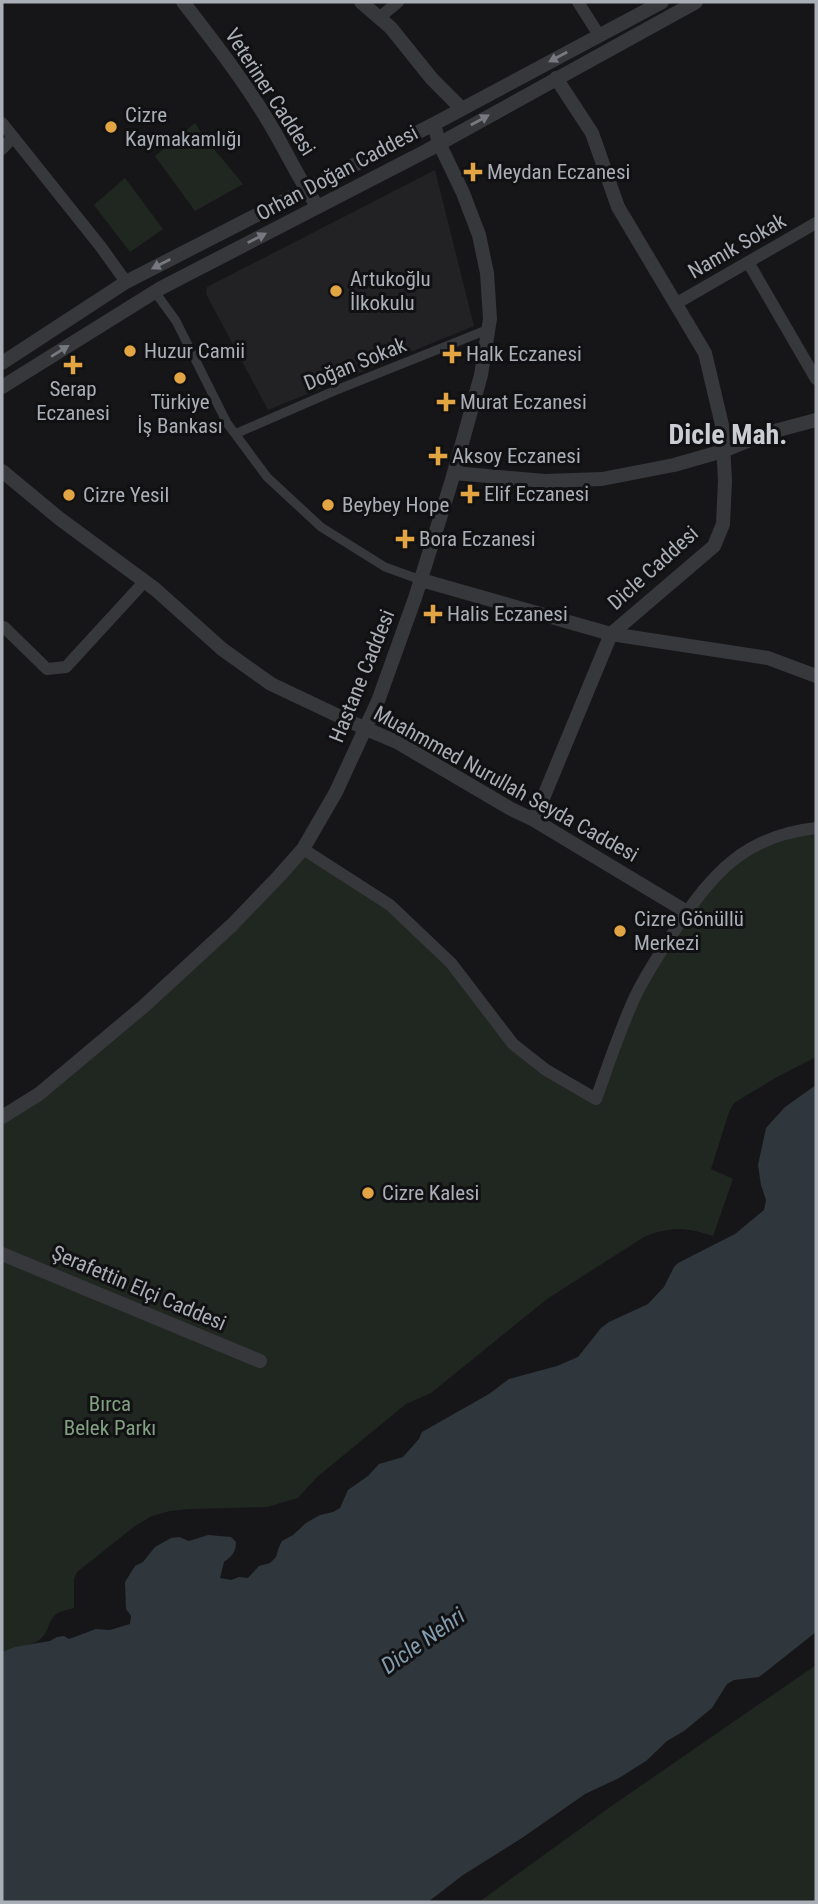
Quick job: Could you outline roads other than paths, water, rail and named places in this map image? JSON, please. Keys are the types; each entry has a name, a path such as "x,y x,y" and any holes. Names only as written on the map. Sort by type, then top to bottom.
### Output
{"street":[{"name":"Veteriner Caddesi","path":"183,2 217,46 273,130 318,207"},
{"path":"361,2 391,28 432,79 462,109"},
{"path":"379,18 398,2"},
{"path":"578,2 600,35"},
{"name":"Orhan Doğan Caddesi","path":"2,363 126,282 434,124 662,2"},
{"name":"Orhan Doğan Caddesi","path":"2,387 155,292 439,143 696,2"},
{"name":"Dicle Caddesi","path":"534,820 611,634 713,546 723,524 725,481 722,425 705,353 618,207 592,133 556,78"},
{"path":"2,123 126,282 155,292 176,321 227,424 267,477 321,527 385,567 421,580 611,634 768,658 816,676"},
{"name":"Hastane Caddesi","path":"2,1116 39,1094 144,1006 232,925 303,849 335,792 378,701 421,580 454,473 481,375 490,319 487,273 479,235 439,143 434,124"},
{"path":"2,149 13,138"},
{"name":"Namık Sokak","path":"677,303 816,223"},
{"path":"748,261 816,379"},
{"name":"Doğan Sokak","path":"236,434 334,391 489,329"},
{"path":"454,473 545,481 601,479 674,466 723,451 767,433 816,420"},
{"name":"Muahmmed Nurullah Seyda Caddesi","path":"2,471 60,519 145,581 222,649 271,684 397,742 687,912"},
{"path":"2,627 47,669 66,667 145,581"},
{"path":"303,849 390,905 451,963 513,1044 546,1070 596,1100 617,1041 651,967 713,878 752,847 784,833 816,828"},
{"name":"Şerafettin Elçi Caddesi","path":"2,1254 260,1361"}],"water":[{"name":"Dicle Nehri","path":"816,1085 816,1632 759,1677 734,1680 727,1684 712,1708 667,1741 646,1761 619,1778 585,1794 463,1875 428,1902 2,1902 2,1652 57,1637 64,1636 69,1639 96,1629 110,1630 130,1624 131,1616 126,1609 125,1582 135,1566 143,1562 155,1547 171,1538 179,1537 189,1541 208,1535 231,1537 236,1542 235,1548 224,1562 220,1578 248,1578 259,1566 270,1563 276,1557 282,1541 320,1515 340,1508 348,1490 368,1476 379,1464 403,1457 422,1432 489,1394 509,1379 557,1366 578,1357 601,1328 648,1304 664,1287 678,1263 735,1234 764,1210 766,1200 758,1165 766,1128 785,1107"}],"place":[{"name":"Cizre Kaymakamlığı","path":"111,127"},
{"name":"Meydan Eczanesi","path":"473,172"},
{"name":"Artukoğlu İlkokulu","path":"336,291"},
{"name":"Huzur Camii","path":"130,351"},
{"name":"Halk Eczanesi","path":"452,354"},
{"name":"Serap Eczanesi","path":"73,365"},
{"name":"Türkiye İş Bankası","path":"180,378"},
{"name":"Murat Eczanesi","path":"446,402"},
{"name":"Aksoy Eczanesi","path":"438,456"},
{"name":"Elif Eczanesi","path":"470,494"},
{"name":"Cizre Yesil","path":"69,495"},
{"name":"Beybey Hope","path":"328,505"},
{"name":"Bora Eczanesi","path":"405,539"},
{"name":"Halis Eczanesi","path":"433,614"},
{"name":"Cizre Gönüllü Merkezi","path":"620,931"},
{"name":"Cizre Kalesi","path":"368,1193"}],"district":[{"name":"Dicle Mah.","path":"728,434"}],"park label":[{"name":"Bırca Belek Parkı","path":"110,1416"}]}
